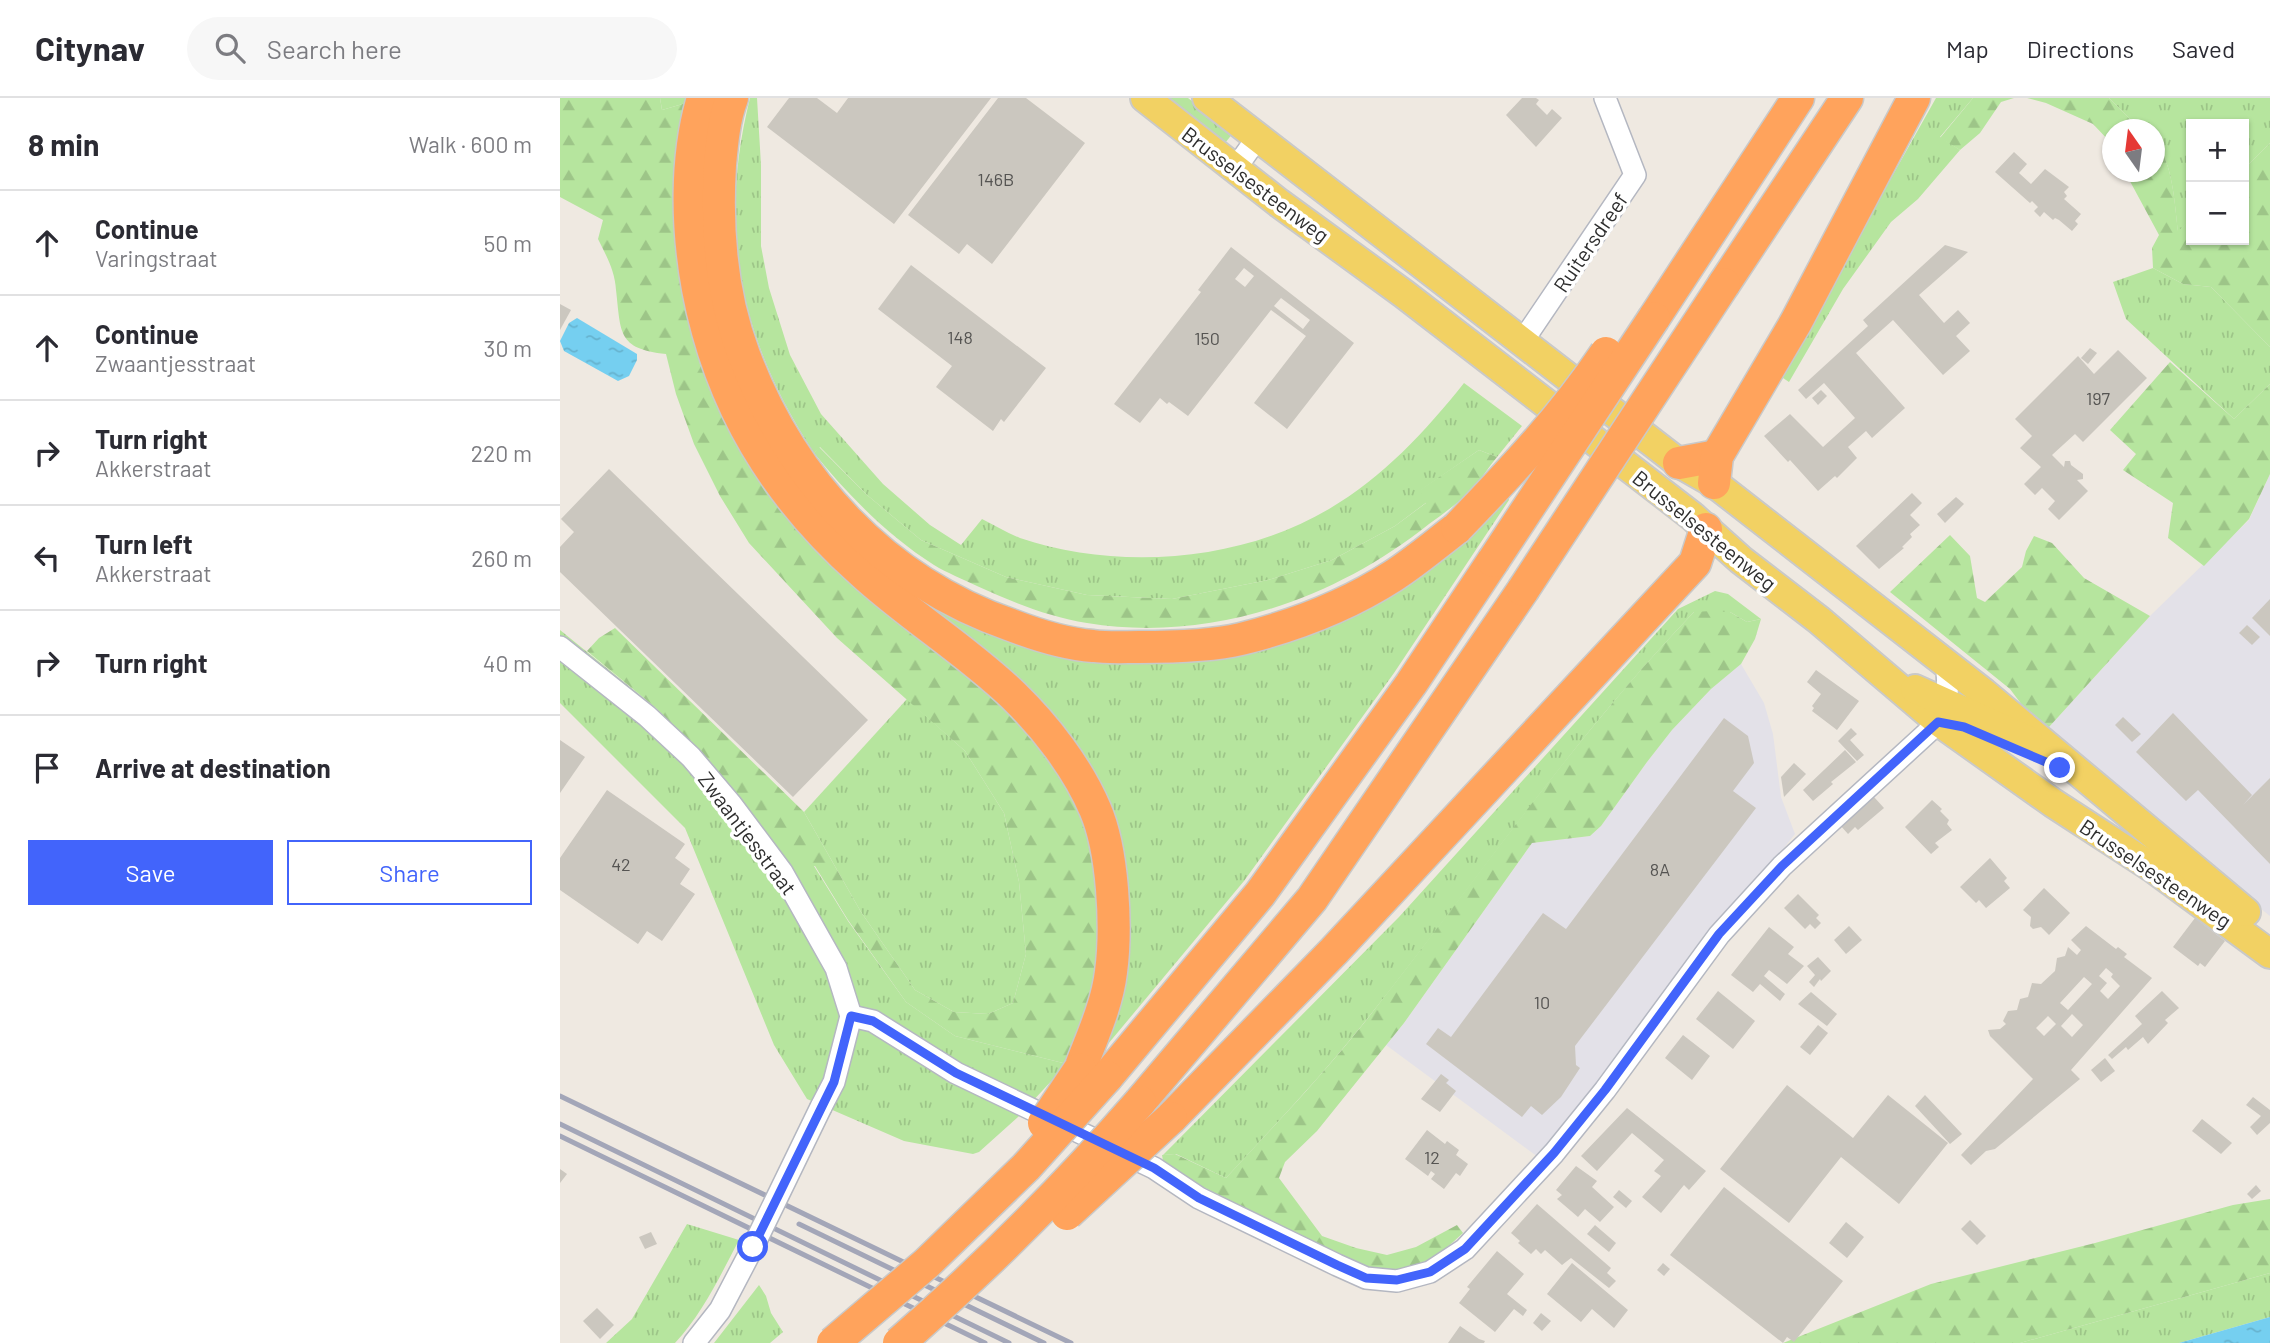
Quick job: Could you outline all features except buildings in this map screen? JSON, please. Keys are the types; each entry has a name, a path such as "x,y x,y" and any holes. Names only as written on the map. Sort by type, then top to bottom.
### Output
{"highway":[{"path":"703,98 690,176 691,249 703,312 716,359 738,414 764,462 801,510 863,573 1012,694 1066,758 1096,809 1104,835 1112,891 1111,972 1102,1011 1094,1073"},
{"path":"732,98 722,145 718,203 720,256 734,330 758,393 791,453 832,506 871,544 923,584 981,615 1035,634 1092,646 1162,647 1239,639 1324,612 1392,576 1457,528 1527,455 1645,313 1670,291 1798,98"},
{"path":"899,1343 1006,1246 1094,1155 1312,899 1523,590 1847,98"},
{"path":"1679,463 1716,469 1914,98"},
{"path":"833,1343 927,1263 1026,1167 1094,1073 1260,894 1411,684 1493,561 1645,313"},
{"path":"1006,1246 1067,1214 1171,1118 1334,951 1695,563 1706,529"}],"main road":[{"name":"Brusselsesteenweg","path":"1145,98 1235,169 1418,305 1819,620 1922,693 1942,713 2053,803 2153,868 2270,954"},
{"name":"Brusselsesteenweg","path":"1207,98 1679,463"},
{"path":"1418,305 1446,314 1651,469 1679,463"},
{"name":"Brusselsesteenweg","path":"1716,469 2270,931"},
{"path":"1706,529 1716,469"},
{"path":"1942,713 2047,744"},
{"path":"1942,713 1964,727 2060,768 2091,792 2110,799"}],"street":[{"name":"Ruitersdreef","path":"1521,342 1635,175 1605,98"},
{"path":"1235,169 1258,137"},
{"name":"Zwaantjesstraat","path":"560,647 647,716 691,757 731,804 782,872 836,968 851,1016"},
{"path":"694,1343 720,1310 834,1082 851,1016 873,1021 956,1073 1154,1168 1199,1198 1366,1278 1397,1280 1430,1272 1465,1249 1571,1132 1719,934 1782,866 1942,713 1948,687 1946,663"}],"shaded area":[{"path":"2270,474 2270,916 2205,864 2049,727 2150,616 2249,520"},
{"path":"1741,664 1764,703 1773,734 1781,797 1795,834 1538,1157 1386,1045 1532,843 1590,836 1601,826 1672,730 1711,689"}],"green space":[{"path":"560,98 660,98 662,110 686,103 675,174 677,251 700,364 725,422 752,470 790,520 1002,705 1054,766 1082,815 1089,839 1097,892 1097,970 1088,1007 1067,1064 955,1036 906,1002 848,920 815,866 788,868 699,751 656,708 587,651 599,638 615,628 804,812 861,912 915,990 954,1012 988,1014 1013,1003 1026,954 1019,882 1004,813 965,751 837,638 749,543 720,496 694,444 676,394 666,354 638,348 624,336 614,276 598,239 603,220 560,197"},
{"path":"660,98 688,98 686,103 662,110"},
{"path":"750,98 757,98 761,165 761,246 769,288 790,355 821,414 883,484 930,525 961,545 982,519 1020,538 1097,555 1178,556 1218,550 1257,541 1294,527 1349,496 1402,452 1464,383 1522,426 1497,457 1479,450 1421,490 1427,502 1395,526 1332,560 1268,580 1172,599 1087,595 1006,577 921,540 867,495 820,447 814,453 789,411 768,368 753,326 742,283 736,239 740,147"},
{"path":"1159,98 1188,98 1233,133 1222,147"},
{"path":"1936,98 1973,98 1940,137 1960,150 1918,199 1891,222 1843,289 1789,382 1780,376"},
{"path":"1973,98 2014,98 2001,102 1980,133 1960,150 1940,138"},
{"path":"2027,98 2109,98 2130,119 2102,119 2102,133 2093,124 2046,103"},
{"path":"2109,98 2270,98 2270,143 2249,164 2249,119 2186,119 2186,225 2178,232 2165,159 2165,119 2130,119"},
{"path":"2270,143 2270,347 2211,287 2183,284 2153,268 2152,248 2159,235 2130,182 2165,182 2165,159 2174,197 2178,231 2186,224 2186,245 2249,245 2249,164"},
{"path":"2153,268 2183,284 2211,287 2270,347 2270,384 2234,419 2126,319 2113,282"},
{"path":"2170,362 2234,419 2270,384 2270,474 2249,519 2204,566 2168,538 2173,503 2123,470 2136,454 2110,430"},
{"path":"819,447 867,495 921,540 1006,577 1087,595 1172,599 1268,580 1332,560 1395,526 1426,503 1420,490 1479,450 1497,457 1470,491 1440,516 1392,551 1311,594 1268,610 1224,621 1179,627 1133,628 1087,623 1045,613 1004,598 939,568 900,541 854,499 814,453"},
{"path":"1506,491 1509,500 1394,673 1244,881 1103,1050 1127,890 872,562 977,624 1241,650"},
{"path":"1950,535 1970,556 1977,598 1985,602 2022,567 2034,536 2052,543 2084,578 2150,616 2049,727 2022,705 2010,689 1890,592"},
{"path":"1715,591 1728,594 1761,619 1747,622 1730,612 1694,612 1606,711 1565,762 1347,1044 1226,1178 1176,1154 1163,1155 1399,917 1678,609"},
{"path":"1694,612 1730,612 1747,622 1761,619 1755,639 1741,664 1711,689 1672,730 1601,826 1590,836 1532,843 1404,1023 1317,1131 1285,1162 1279,1178 1322,1236 1356,1248 1387,1255 1416,1247 1457,1225 1463,1233 1440,1253 1420,1265 1397,1271 1366,1270 1164,1167 1162,1155 1175,1154 1226,1178 1364,1023 1606,710"},
{"path":"560,630 656,708 814,866 848,921 906,1002 955,1036 1067,1064 1018,1117 979,1152 973,1154 904,1141 807,1099 774,1045 685,828 560,703"},
{"path":"907,699 965,751 1004,813 1019,882 1026,954 1013,1003 988,1014 954,1012 915,990 861,912 804,812"},
{"path":"2270,1199 2270,1273 2020,1343 1783,1343 1931,1284 2233,1205"},
{"path":"687,1224 739,1240 694,1319 675,1343 606,1343 632,1319"},
{"path":"2270,1273 2270,1317 2179,1343 2020,1343"},
{"path":"759,1285 783,1332 770,1343 714,1343"}],"water":[{"path":"577,318 637,354 629,376 618,381 564,351 560,341 569,323"},
{"path":"2270,1317 2270,1343 2179,1343"}],"railway":[{"path":"560,1096 1071,1343"},
{"path":"560,1124 1009,1343"},
{"path":"560,1136 985,1343"},
{"path":"799,1224 1044,1343"}],"route":[{"path":"753,1247 834,1082 851,1016 873,1021 956,1073 1154,1168 1199,1198 1366,1278 1397,1280 1430,1272 1465,1249 1554,1153 1605,1090 1719,934 1782,866 1938,722 1964,727 2060,768"}]}
